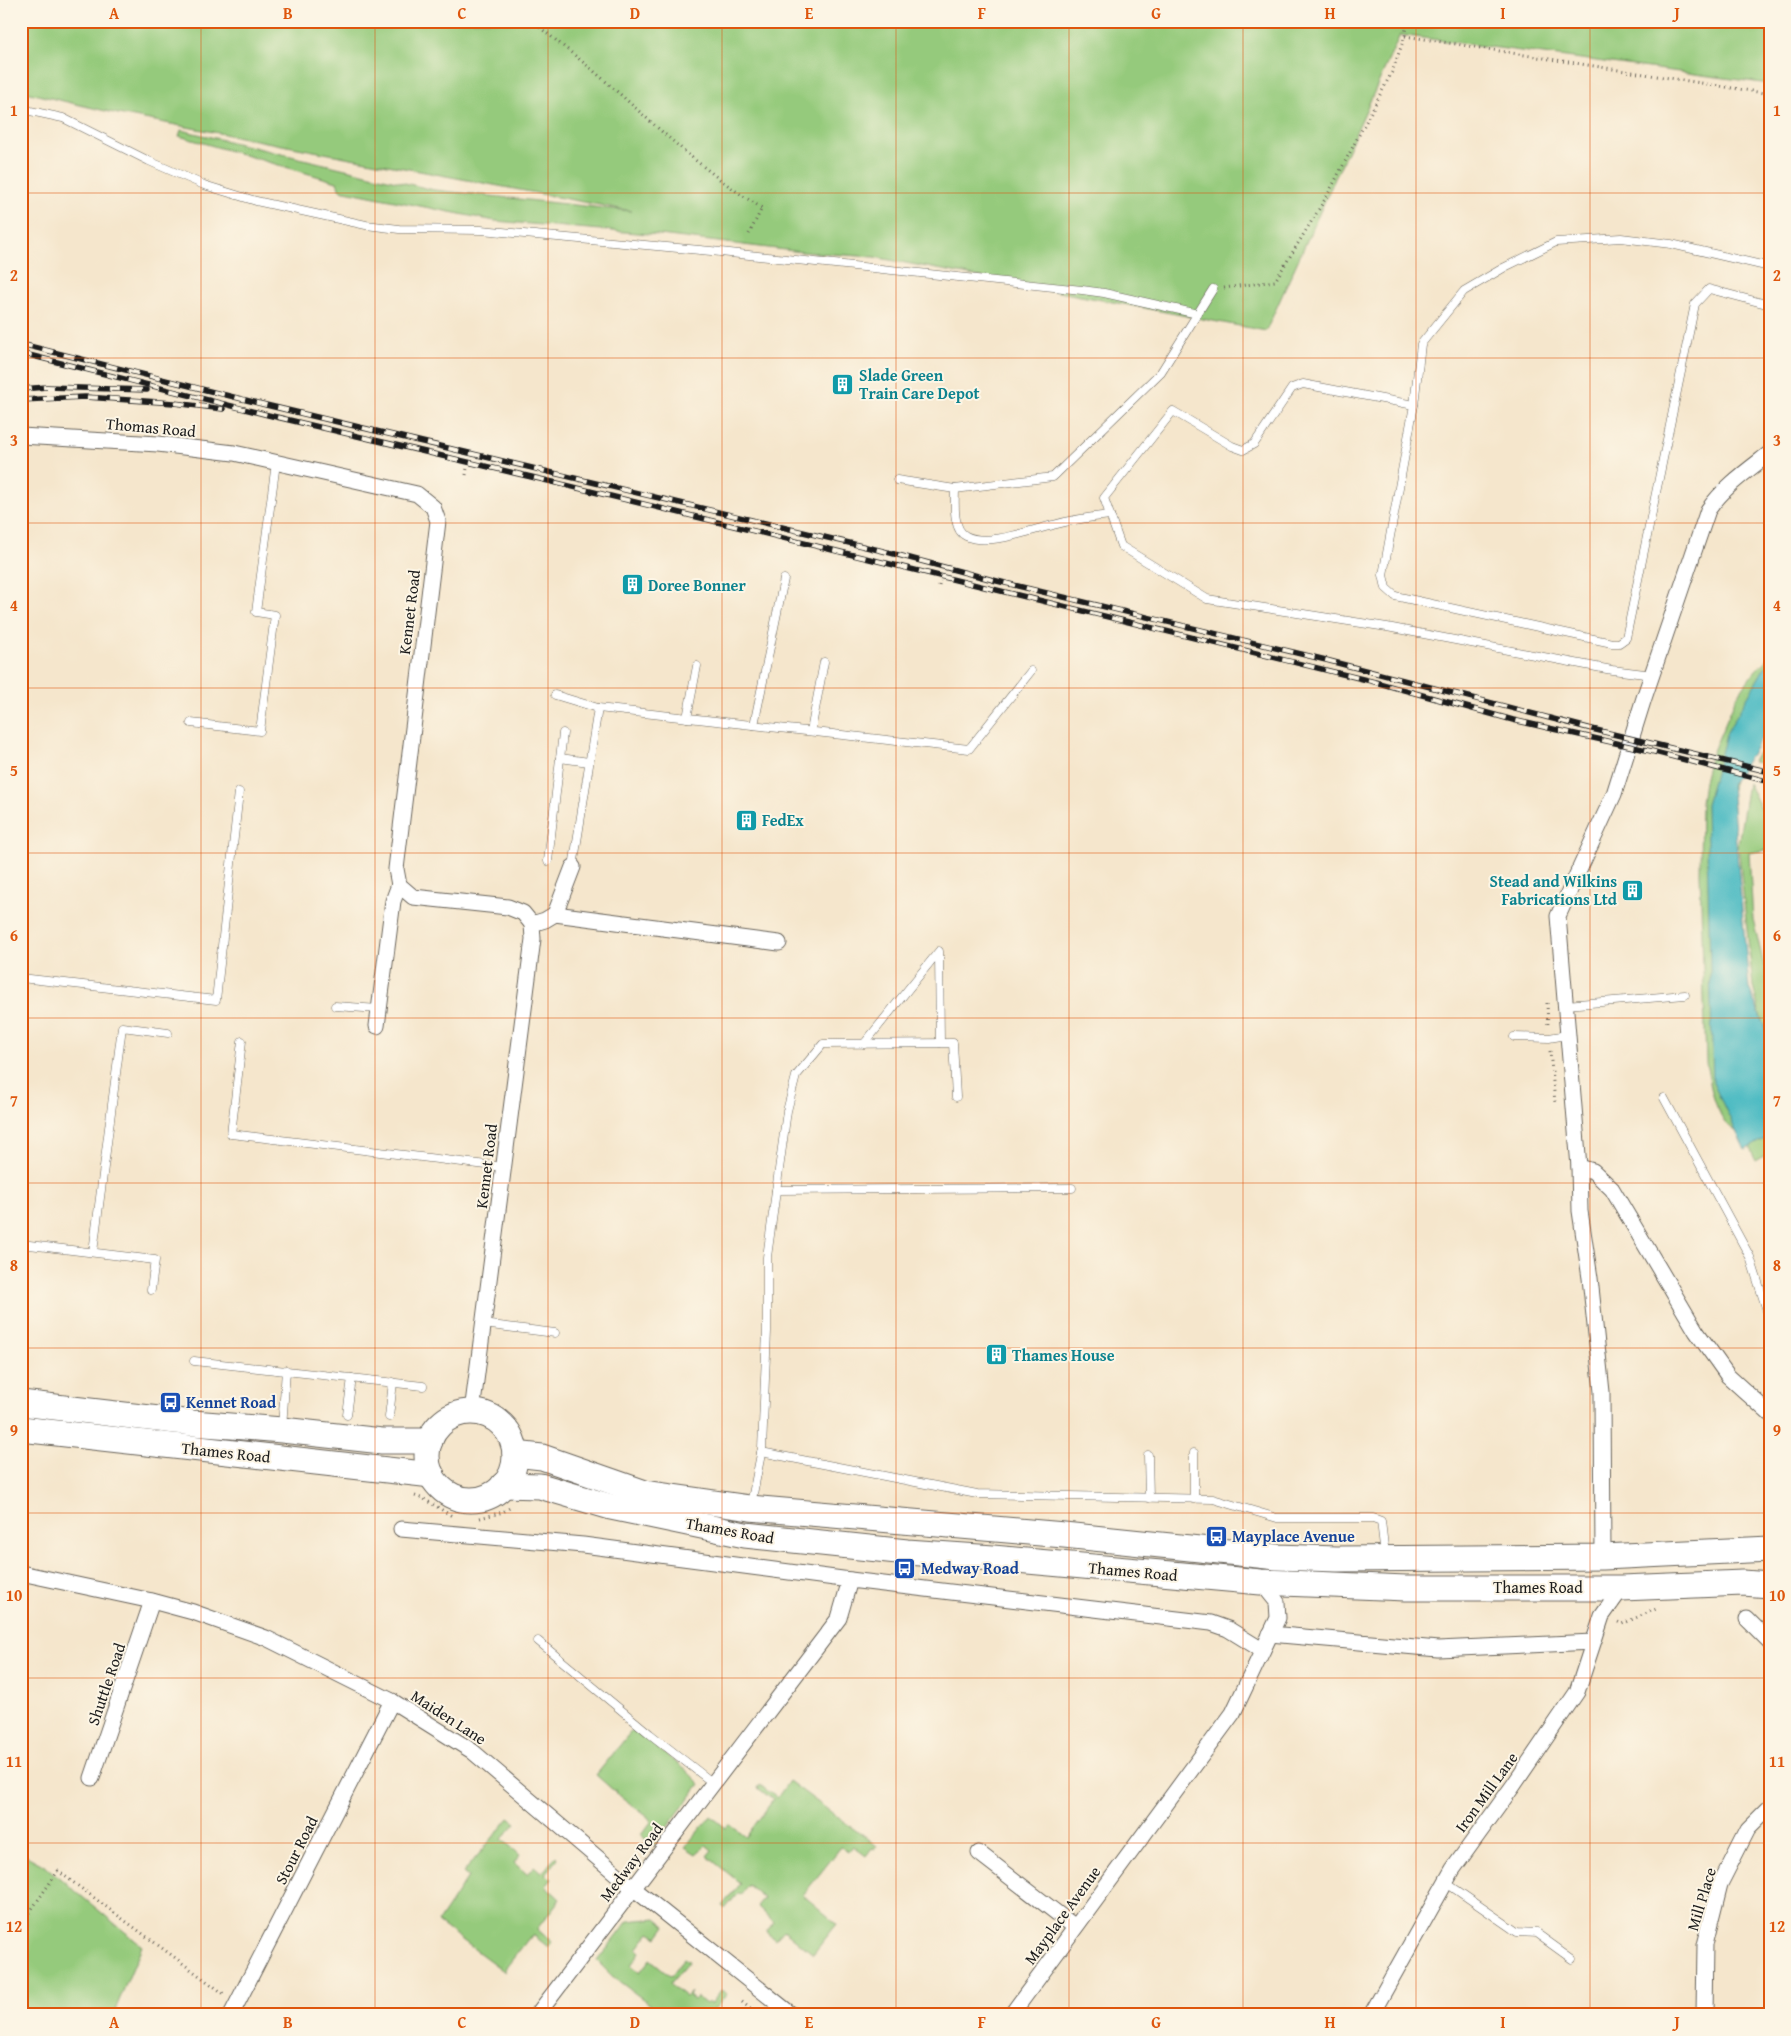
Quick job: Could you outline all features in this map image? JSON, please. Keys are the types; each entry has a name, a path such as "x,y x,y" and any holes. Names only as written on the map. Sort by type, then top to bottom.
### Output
{"main road":[{"name":"Thames Road","path":"21,1403 193,1423 382,1441 430,1441"},
{"path":"432,1475 427,1460 430,1441 437,1428 450,1417 464,1412 483,1413 497,1420 510,1434 515,1454 513,1469 504,1486"},
{"name":"Thames Road","path":"21,1430 432,1475 442,1489 464,1499 486,1497 504,1486 540,1486 611,1507 745,1535 907,1552 1262,1582 1406,1588 1622,1588 1743,1583 1770,1585"},
{"name":"Thames Road","path":"515,1454 542,1457 644,1493 750,1508 1064,1535 1277,1556 1386,1559 1603,1557 1770,1549"}],"street":[{"name":"Thomas Road","path":"21,436 158,444 234,453 276,463"},
{"path":"1603,1557 1602,1392 1590,1278 1580,1211 1579,1167 1558,916 1614,794 1708,510 1720,493 1770,453"},
{"name":"Kennet Road","path":"276,463 416,494 432,507 438,521 396,869 399,886 393,902 377,1026"},
{"path":"399,886 413,897 508,907 523,913 532,924 546,920 555,914 573,867"},
{"path":"555,914 779,943"},
{"name":"Kennet Road","path":"472,1412 533,939 532,924"},
{"path":"1579,1167 1593,1171 1612,1189 1676,1299 1728,1376 1770,1414"},
{"name":"Thames Road","path":"401,1529 583,1545 850,1580 1211,1623 1228,1629 1262,1650"},
{"name":"Maiden Lane","path":"21,1573 152,1601 193,1612 266,1638 392,1701 472,1751 633,1888 792,2015"},
{"name":"Medway Road","path":"537,2015 839,1618 850,1580"},
{"name":"Mayplace Avenue","path":"1011,2015 1233,1713 1278,1618 1277,1602 1262,1582"},
{"name":"Iron Mill Lane","path":"1371,2015 1453,1869 1513,1786 1577,1692 1602,1616 1622,1588"},
{"name":"Shuttle Road","path":"92,1778 152,1601"},
{"path":"1747,1619 1770,1642"},
{"path":"1270,1634 1438,1650 1593,1642"},
{"name":"Stour Road","path":"233,2009 392,1701"},
{"name":"Mill Place","path":"1704,2015 1705,1944 1720,1884 1748,1829 1770,1807"},
{"path":"979,1853 1076,1927"}],"lane":[{"path":"21,109 63,118 149,161 212,187 256,201 366,225 399,228 481,230 711,251 1023,284 1104,293 1198,314"},
{"path":"1770,267 1671,244 1621,238 1556,242 1505,267 1464,292 1421,344 1414,405 1383,575 1386,588 1395,596 1612,643 1619,643 1626,638 1695,304 1709,289 1770,305"},
{"path":"897,480 955,489 1053,477 1162,372 1213,290"},
{"path":"1414,405 1303,384 1292,388 1254,444 1243,450 1232,446 1173,411 1104,498 1121,546 1208,599 1388,627 1612,670 1653,675"},
{"path":"191,723 260,731 275,615 256,612 276,463"},
{"path":"955,489 954,510 959,529 965,536 982,539 1010,537 1052,525 1110,515"},
{"path":"754,725 784,579"},
{"path":"811,731 824,662"},
{"path":"687,718 697,666"},
{"path":"554,695 598,708 970,749 1031,671"},
{"path":"573,867 598,708"},
{"path":"548,861 563,732"},
{"path":"560,758 589,762"},
{"path":"21,978 216,1000 239,792"},
{"path":"864,1044 939,951 940,1043"},
{"path":"1566,1005 1685,995"},
{"path":"335,1006 379,1010"},
{"path":"93,1252 122,1027 168,1033"},
{"path":"1514,1037 1549,1038 1567,1035"},
{"path":"242,1041 231,1134 503,1167"},
{"path":"750,1508 761,1452 767,1332 767,1256 787,1111 796,1076 823,1044 953,1043 956,1098"},
{"path":"1664,1098 1750,1257 1770,1320"},
{"path":"776,1190 1072,1188"},
{"path":"21,1244 155,1260 151,1290"},
{"path":"483,1324 555,1333"},
{"path":"194,1361 422,1386"},
{"path":"282,1430 286,1370"},
{"path":"347,1415 352,1378"},
{"path":"389,1417 393,1382"},
{"path":"761,1452 977,1494 1194,1498 1221,1501 1277,1518 1373,1518 1381,1521 1386,1559"},
{"path":"1194,1453 1194,1498"},
{"path":"1148,1456 1149,1498"},
{"path":"538,1641 650,1734 713,1783"},
{"path":"1445,1882 1517,1932 1536,1933 1572,1959"}],"path":[{"path":"532,21 601,77 685,153 737,193 762,208 749,234"},
{"path":"1213,290 1275,281 1327,196 1392,72 1405,36 1407,21"},
{"path":"1405,36 1770,94"},
{"path":"466,475 468,468"},
{"path":"939,586 940,581"},
{"path":"1611,1620 1622,1624 1663,1606"},
{"path":"21,1925 58,1871 233,2009"},
{"path":"742,2002 758,2015"}],"green space":[{"path":"21,21 1770,21 1770,84 1400,35 1266,331 874,257 802,252 660,235 495,221 340,190 337,182 179,136 181,130 434,190 631,211 118,114 21,91"},
{"path":"1770,656 1770,675 1729,739 1715,793 1734,780 1724,825 1737,998 1770,1110 1770,1153 1756,1161 1745,1139 1725,1122 1721,1115 1712,1094 1706,1063 1700,873 1701,803 1710,758 1736,698 1754,672"},
{"path":"1770,729 1770,759 1766,764 1753,762"},
{"path":"1748,783 1766,818 1770,818 1770,849 1749,853 1753,919 1770,991 1770,1054 1753,987 1738,845"},
{"path":"633,1729 687,1771 700,1784 653,1846 641,1835 651,1822 649,1818 615,1792 616,1789 614,1791 596,1775"},
{"path":"789,1781 877,1846 875,1849 872,1848 866,1856 853,1846 848,1852 841,1847 803,1895 837,1924 813,1954 784,1930 775,1940 766,1932 774,1922 757,1906 764,1898 748,1885 741,1895 738,1893 725,1909 722,1906 740,1883 707,1856 712,1850 706,1845 696,1854 685,1847 711,1816 726,1828 729,1824 746,1837 773,1800 758,1788 760,1785 777,1798"},
{"path":"509,1818 516,1823 502,1839 520,1855 514,1863 527,1874 534,1866 542,1873 556,1856 558,1858 545,1874 552,1879 546,1886 560,1899 537,1929 552,1942 548,1947 533,1935 505,1969 505,1972 438,1922 468,1877 463,1873"},
{"path":"21,1853 45,1866 142,1946 113,2015 21,2015"},
{"path":"656,1918 666,1926 658,1937 650,1932 637,1949 640,1952 631,1965 640,1972 650,1959 671,1976 684,1958 689,1961 670,1984 686,1997 691,1992 689,1996 694,2000 697,1997 706,2004 708,2002 710,2004 721,1990 727,1994 710,2015 664,2015 612,1976 597,1961 628,1921"}],"water":[{"path":"1770,663 1770,725 1731,785 1749,988 1770,1041 1770,1136 1745,1150 1713,1083 1706,805 1727,732 1765,667"}],"railway":[{"path":"21,344 266,405 883,551 997,581 1326,660 1592,729 1770,772"},
{"path":"21,353 268,415 557,483 1375,682 1513,720 1651,751 1770,782"},
{"path":"21,389 47,387 147,390"},
{"path":"21,400 85,397 174,403 223,409"}],"place":[{"name":"Slade Green Train Care Depot","path":"843,384"},
{"name":"Doree Bonner","path":"632,585"},
{"name":"FedEx","path":"746,820"},
{"name":"Stead and Wilkins Fabrications Ltd","path":"1633,890"},
{"name":"Thames House","path":"996,1355"},
{"name":"Kennet Road","path":"170,1402"},
{"name":"Mayplace Avenue","path":"1216,1536"},
{"name":"Medway Road","path":"905,1568"}]}
